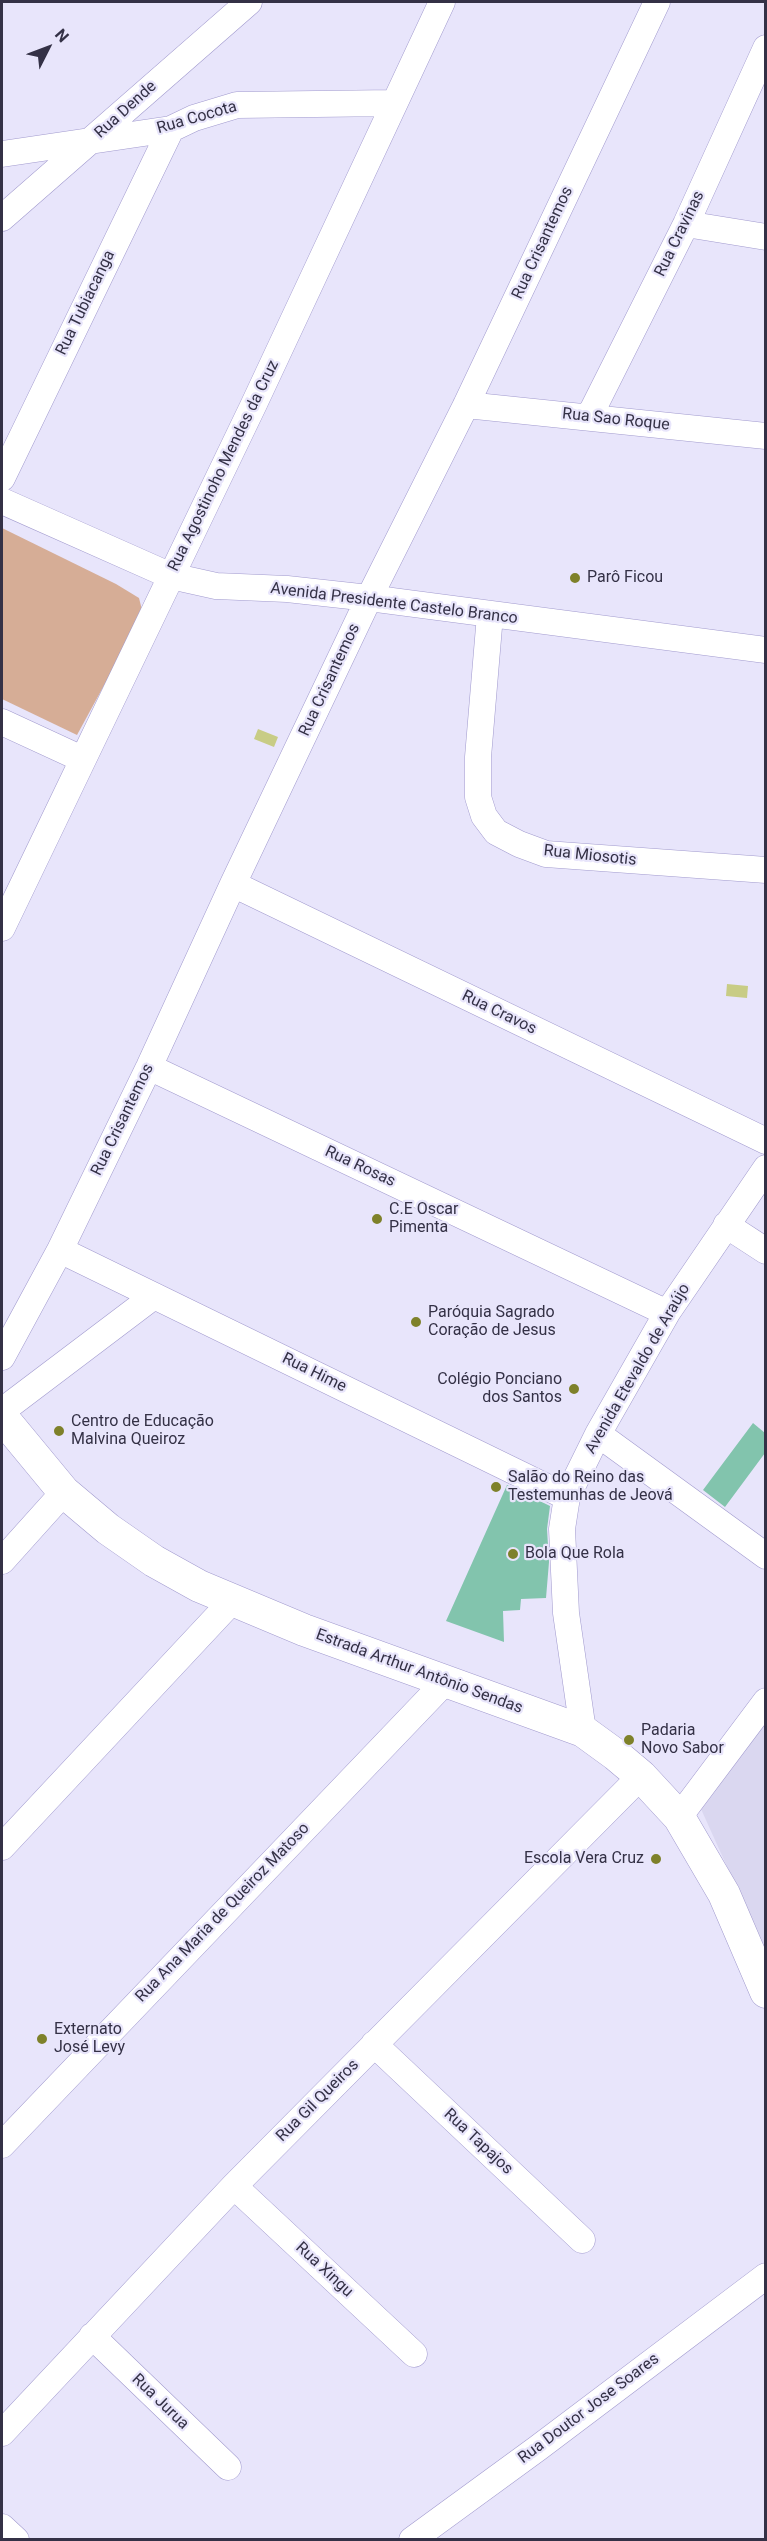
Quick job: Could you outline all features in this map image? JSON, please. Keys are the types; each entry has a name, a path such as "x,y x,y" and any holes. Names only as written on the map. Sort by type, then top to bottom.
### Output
{"main road":[{"name":"Estrada Arthur Antônio Sendas","path":"2,1417 64,1492 108,1529 154,1561 199,1586 232,1601 445,1682 583,1731 641,1776 679,1817 724,1894 765,1992"}],"street":[{"name":"Rua Dende","path":"2,218 249,2"},
{"name":"Rua Agostinoho Mendes da Cruz","path":"2,928 254,405 442,2"},
{"name":"Rua Crisantemos","path":"2,1358 60,1250 149,1067 369,598 466,405 657,2"},
{"name":"Rua Cravinas","path":"589,417 686,224 765,48"},
{"name":"Rua Cocota","path":"8,153 171,129 194,118 237,105 394,103"},
{"name":"Rua Tubiacanga","path":"2,478 171,129"},
{"path":"8,153 29,170 34,189"},
{"path":"686,224 765,237"},
{"name":"Rua Sao Roque","path":"466,405 765,436"},
{"name":"Avenida Presidente Castelo Branco","path":"2,501 171,576 216,586 287,589 369,598 765,651"},
{"name":"Rua Miosotis","path":"490,615 478,757 478,797 484,816 496,832 546,854 765,870"},
{"path":"2,722 82,759"},
{"name":"Rua Cravos","path":"233,884 765,1141"},
{"name":"Rua Rosas","path":"149,1067 667,1313"},
{"name":"Avenida Etevaldo de Araújo","path":"583,1731 566,1603 562,1529 567,1497 598,1434 667,1313 765,1168"},
{"path":"726,1225 765,1251"},
{"name":"Rua Hime","path":"60,1250 567,1497"},
{"path":"2,1411 154,1296"},
{"path":"598,1434 765,1556"},
{"path":"2,1561 13,1535 64,1492"},
{"path":"2,1847 232,1601"},
{"name":"Rua Ana Maria de Queiroz Matoso","path":"2,2145 445,1682"},
{"path":"679,1817 765,1701"},
{"name":"Rua Gil Queiros","path":"2,2433 234,2186 641,1776"},
{"name":"Rua Tapajos","path":"374,2044 582,2240"},
{"name":"Rua Xingu","path":"234,2186 414,2354"},
{"name":"Rua Doutor Jose Soares","path":"412,2540 765,2276"},
{"name":"Rua Jurua","path":"93,2336 228,2467"},
{"path":"2,2527 16,2540"}],"shaded area":[{"path":"2,528 116,584 139,598 142,610 138,623 77,735 2,699"},
{"path":"258,729 278,737 274,747 254,739"},
{"path":"727,984 748,986 747,998 726,996"},
{"path":"765,1722 765,1951 701,1809"}],"building":[{"path":"753,1423 765,1433 765,1453 725,1507 703,1490"},
{"name":"Bola Que Rola","path":"507,1485 550,1506 547,1529 549,1562 546,1598 521,1599 520,1610 503,1611 504,1642 446,1621"}],"place":[{"name":"Parô Ficou","path":"575,578"},
{"name":"C.E Oscar Pimenta","path":"377,1219"},
{"name":"Paróquia Sagrado Coração de Jesus","path":"416,1322"},
{"name":"Colégio Ponciano dos Santos","path":"574,1389"},
{"name":"Centro de Educação Malvina Queiroz","path":"59,1431"},
{"name":"Salão do Reino das Testemunhas de Jeová","path":"496,1487"},
{"name":"Bola Que Rola","path":"513,1554"},
{"name":"Padaria Novo Sabor","path":"629,1740"},
{"name":"Escola Vera Cruz","path":"656,1859"},
{"name":"Externato José Levy","path":"42,2039"}]}
